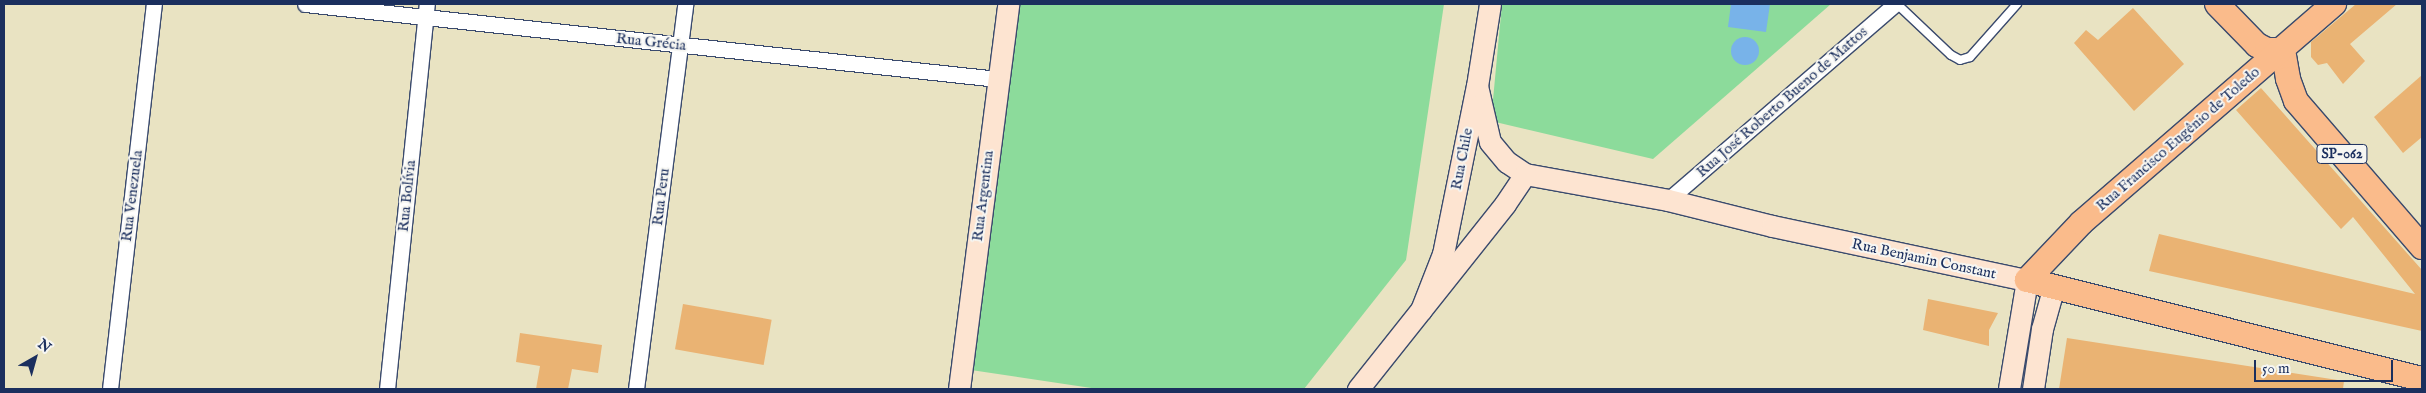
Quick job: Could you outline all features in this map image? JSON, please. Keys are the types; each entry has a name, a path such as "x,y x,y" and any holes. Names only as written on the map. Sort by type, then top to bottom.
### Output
{"main road":[{"name":"Rua Argentina","path":"959,389 1008,4"},
{"name":"Rua Chile","path":"1421,310 1443,254 1477,86 1490,4"},
{"name":"Rua Francisco Eugênio de Toledo","path":"2027,280 2081,224 2334,4"},
{"path":"2224,13 2257,45 2266,50 2283,50"},
{"path":"2224,13 2244,50 2247,66 2245,81"},
{"name":"SP-062","path":"2283,50 2288,79 2296,101 2422,247"},
{"name":"Rua Benjamin Constant","path":"1477,86 1490,142 1507,162 1525,174 1668,200 1782,228 2054,286 2422,379"},
{"name":"Rua Chile","path":"1358,389 1506,204 1525,174"},
{"path":"2033,389 2042,329 2054,286 2051,256"},
{"path":"2009,389 2027,280"}],"street":[{"name":"Rua Venezuela","path":"110,389 154,4"},
{"name":"Rua Grécia","path":"305,4 426,10 680,46 998,79"},
{"name":"Rua Peru","path":"636,389 685,4"},
{"name":"Rua José Roberto Bueno de Mattos","path":"1668,200 1896,4"},
{"name":"Rua Bolívia","path":"387,389 426,10"}],"lane":[{"path":"1896,4 1951,55 1960,60 1970,57 2017,4"}],"green space":[{"path":"1017,4 1444,4 1406,260 1304,389 1098,389 971,370"},
{"path":"1502,4 1831,4 1653,159 1491,121"}],"water":[{"path":"1731,4 1770,4 1766,32 1728,27"},
{"path":"1745,37 1755,41 1759,51 1755,61 1745,65 1735,61 1731,51 1735,41"}],"building":[{"path":"2356,4 2397,4 2350,44 2365,61 2343,84 2327,63 2318,65 2311,57 2311,42"},
{"path":"2133,8 2184,64 2134,111 2074,43 2086,30 2098,40"},
{"path":"2422,75 2422,137 2403,153 2374,117"},
{"path":"2261,88 2422,270 2422,331 2149,271 2159,234 2415,294 2353,217 2341,229 2236,110"},
{"path":"1928,299 1998,313 1989,330 1989,346 1923,330"},
{"path":"683,304 772,320 764,365 675,349"},
{"path":"520,333 602,345 598,373 572,369 568,389 536,389 540,366 516,362"},
{"path":"2067,338 2344,381 2343,389 2059,389"}]}
